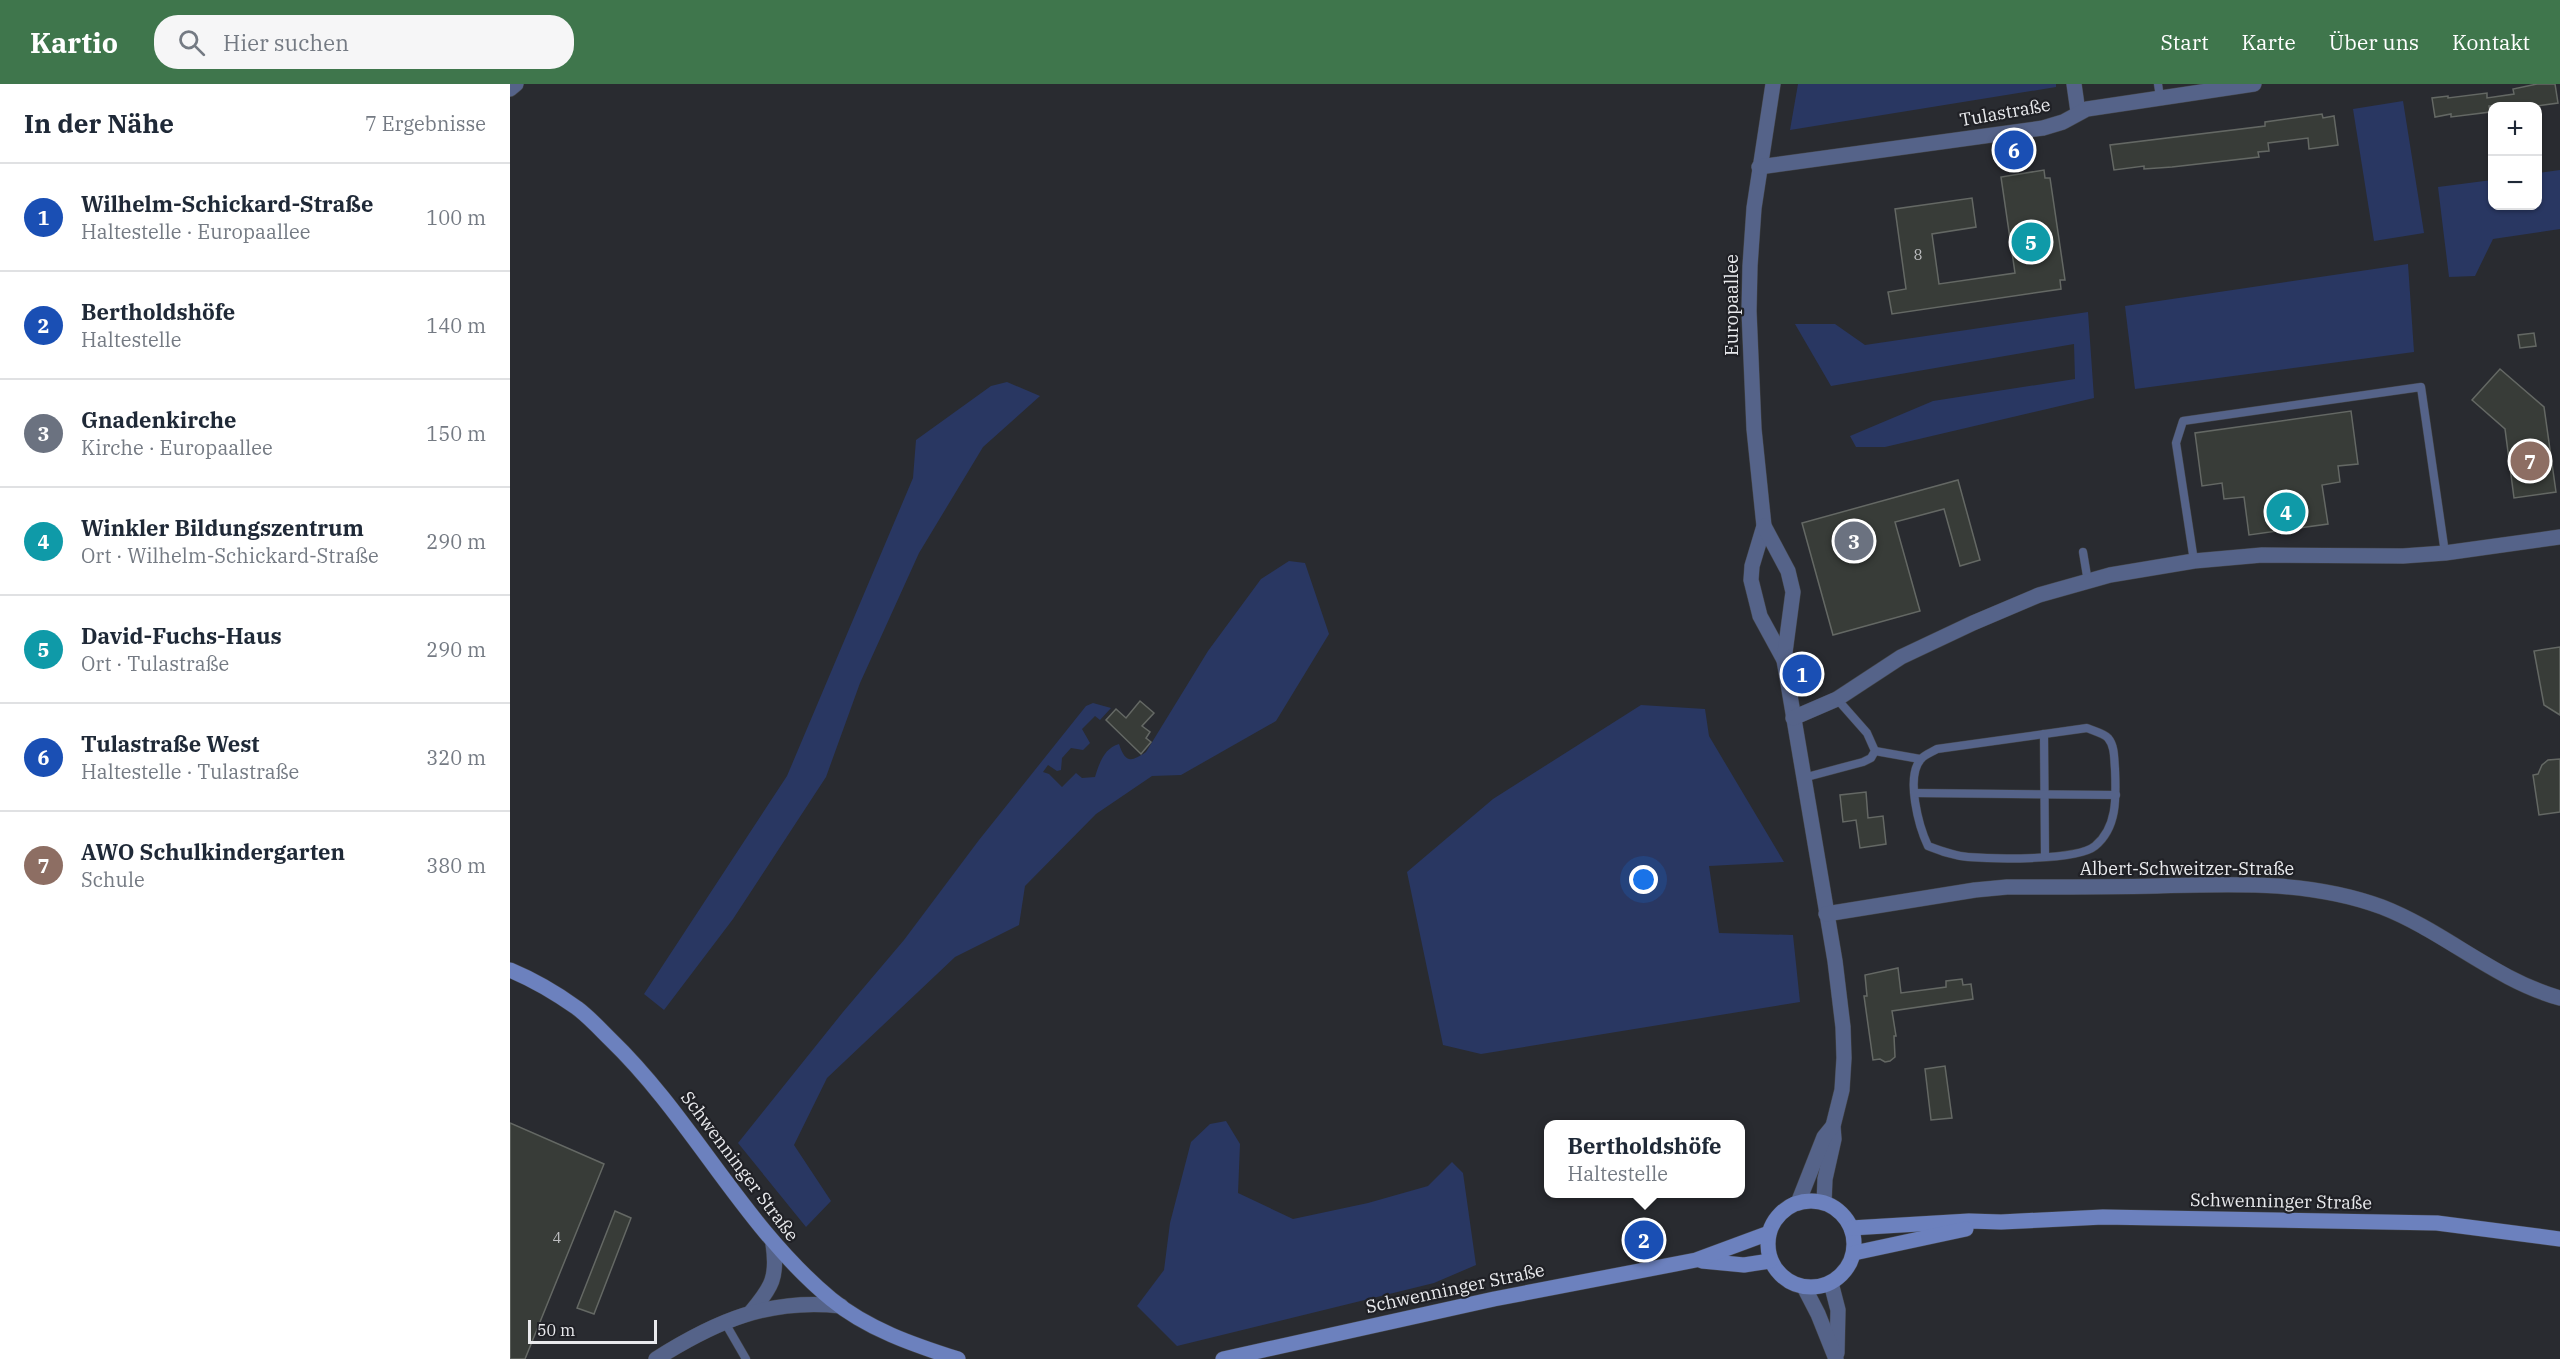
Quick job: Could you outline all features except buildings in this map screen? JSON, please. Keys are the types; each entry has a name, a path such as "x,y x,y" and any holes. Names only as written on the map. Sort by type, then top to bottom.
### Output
{"main road":[{"name":"Schwenninger Straße","path":"510,970 536,981 578,1009 626,1054 671,1106 728,1188 773,1244 832,1300 908,1343 958,1359"},
{"path":"1798,1203 1824,1203 1843,1215 1851,1228 1854,1253 1846,1270 1831,1283 1818,1287 1804,1287 1784,1279 1770,1261 1767,1247 1769,1233 1779,1214 1798,1203"},
{"name":"Schwenninger Straße","path":"1851,1228 1969,1221 2001,1222 2103,1217 2437,1223 2560,1239"},
{"name":"Schwenninger Straße","path":"1854,1253 1881,1245 2001,1222"},
{"name":"Schwenninger Straße","path":"1222,1359 1494,1299 1696,1260 1769,1233"},
{"name":"Schwenninger Straße","path":"1696,1260 1744,1265 1770,1261"}],"street":[{"path":"510,89 516,84"},
{"name":"Europaallee","path":"1773,84 1754,208 1749,311 1754,429 1764,526 1788,571 1793,592 1784,660 1838,983 1844,1058 1842,1090 1834,1122"},
{"path":"2074,84 2078,112"},
{"name":"Tulastraße","path":"1759,167 2043,128 2063,122 2078,112 2159,91 2254,84"},
{"name":"Europaallee","path":"1764,526 1752,566 1751,579 1760,616 1784,660"},
{"path":"1793,718 1837,699 1901,657 1973,623 2039,595 2088,582 2194,561 2262,555 2403,556 2445,553 2560,537"},
{"name":"Albert-Schweitzer-Straße","path":"1826,914 2007,887 2287,885 2343,895 2382,908 2433,931 2504,974 2560,998"},
{"path":"1798,1203 1824,1137 1834,1122"},
{"path":"1824,1203 1825,1179 1834,1139 1834,1122"},
{"path":"751,1312 769,1290 772,1282 776,1267 773,1244"},
{"path":"1831,1283 1838,1310 1837,1359"},
{"path":"1804,1287 1837,1359"},
{"path":"656,1359 685,1340 724,1321 751,1312 788,1305 841,1306"}],"lane":[{"path":"2194,561 2176,443 2183,421 2421,387 2445,553"},
{"path":"2083,552 2088,582"},
{"path":"1803,778 1863,762 1871,758 1875,750 1868,733 1837,699"},
{"path":"2087,728 2108,738 2114,751 2115,812 2106,834 2094,848 2071,856 1967,857 1946,854 1928,846 1919,827 1915,793 1915,772 1920,759 1937,749 2044,734 2087,728"},
{"path":"2044,734 2045,856"},
{"path":"1875,750 1920,759"},
{"path":"1915,793 2116,795"},
{"path":"724,1321 746,1359"}],"shaded area":[{"path":"1798,84 2056,84 2056,87 1790,130"},
{"path":"2403,101 2424,233 2374,241 2353,109"},
{"path":"2560,170 2560,229 2493,239 2475,276 2449,277 2438,187 2488,181 2488,210 2542,210 2542,172"},
{"path":"2408,264 2414,352 2135,389 2125,306"},
{"path":"2088,312 2094,398 1885,447 1856,447 1850,436 1933,401 2075,379 2074,344 1831,386 1795,324 1835,324 1865,345"},
{"path":"1007,382 1040,396 983,447 919,553 860,683 826,777 733,919 664,1010 644,994 787,776 913,478 916,440 991,386"},
{"path":"1289,561 1305,563 1329,634 1276,721 1181,775 1152,776 1096,814 1025,886 1019,925 955,957 827,1078 794,1145 831,1201 806,1227 738,1143 904,940 979,840 1086,706 1093,703 1111,708 1100,720 1095,716 1082,729 1090,743 1083,750 1071,748 1062,758 1061,770 1057,771 1048,765 1043,772 1049,774 1062,787 1076,773 1082,778 1095,777 1103,757 1114,746 1119,744 1129,759 1146,752 1208,651 1261,579"},
{"path":"1641,705 1705,709 1709,736 1784,862 1709,866 1719,933 1793,935 1800,1002 1481,1054 1443,1045 1407,872 1493,799"},
{"path":"1226,1121 1240,1144 1238,1193 1293,1219 1368,1203 1428,1186 1452,1162 1463,1173 1476,1265 1434,1283 1177,1346 1137,1306 1164,1270 1170,1223 1191,1142 1210,1124"}],"place":[{"name":"Tulastraße West","path":"2014,150"},
{"name":"David-Fuchs-Haus","path":"2031,242"},
{"name":"AWO Schulkindergarten","path":"2530,461"},
{"name":"Winkler Bildungszentrum","path":"2286,512"},
{"name":"Gnadenkirche","path":"1854,541"},
{"name":"Wilhelm-Schickard-Straße","path":"1802,674"},
{"name":"Bertholdshöfe","path":"1644,1240"}]}
